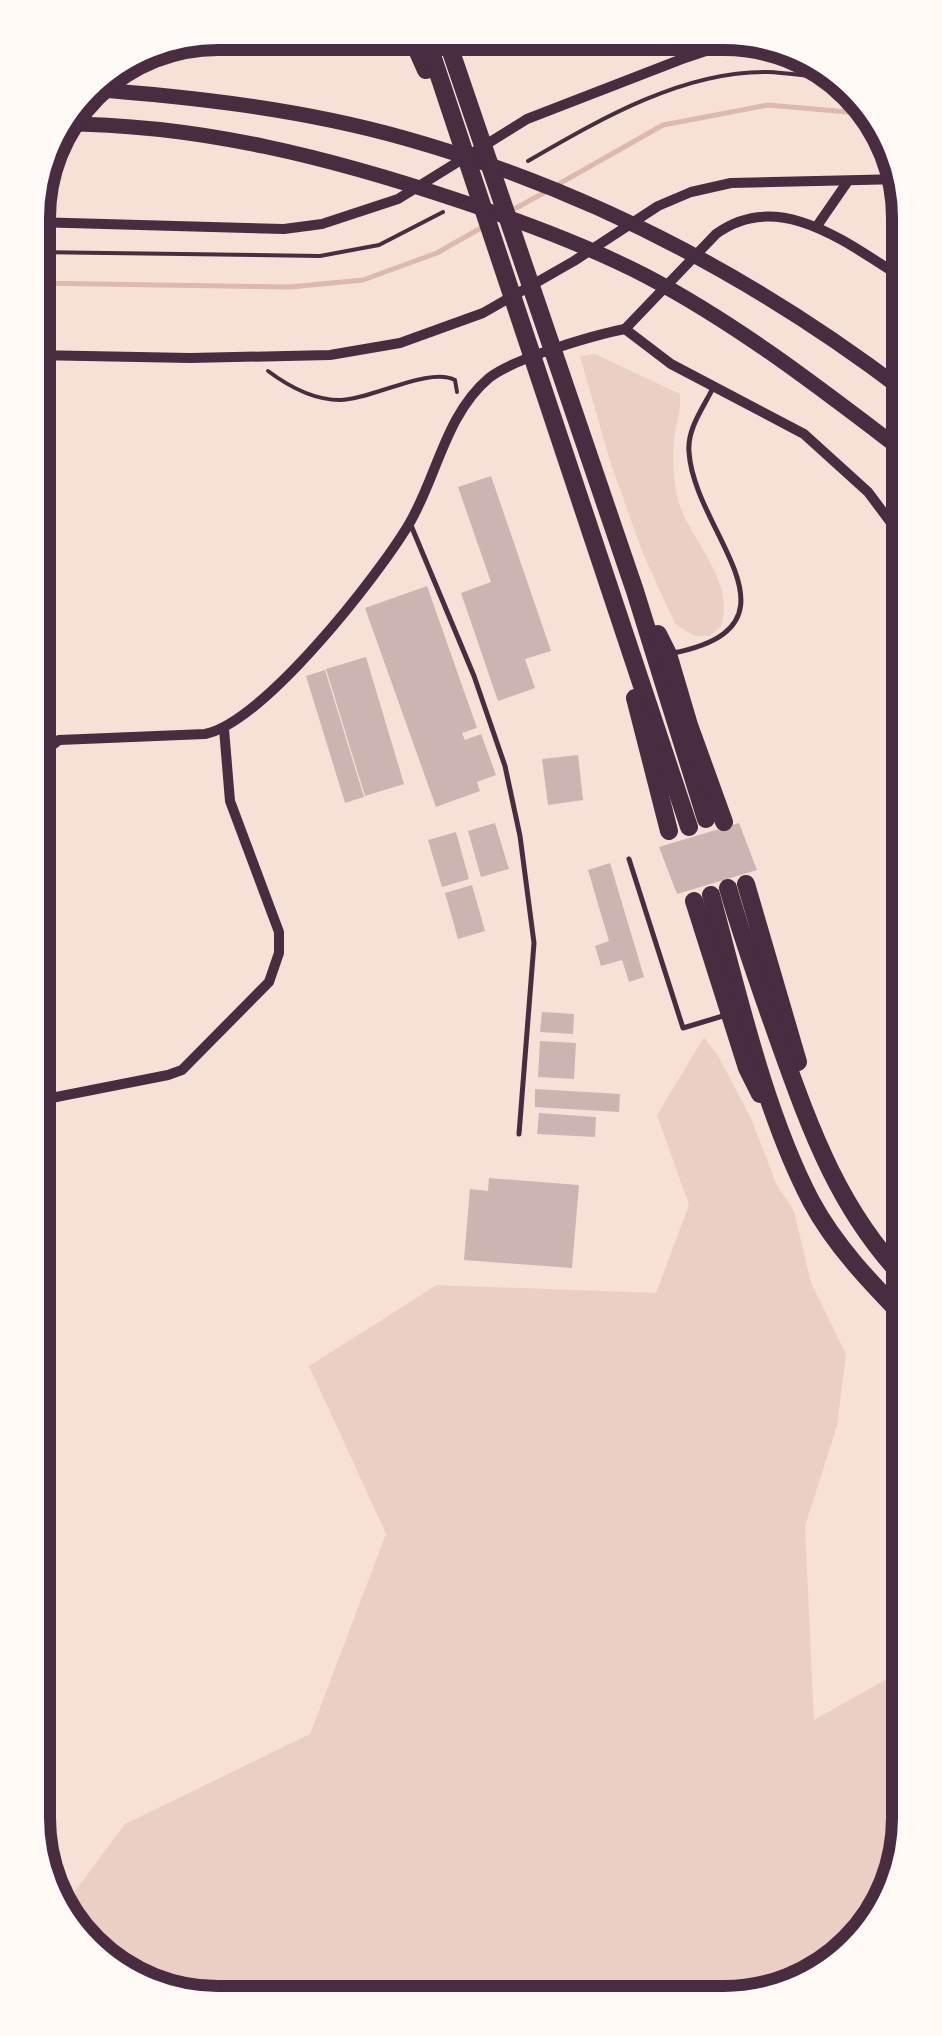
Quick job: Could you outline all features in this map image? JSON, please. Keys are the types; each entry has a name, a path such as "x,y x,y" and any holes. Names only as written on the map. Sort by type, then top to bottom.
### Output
{"highway":[{"path":"417,50 468,168"},
{"path":"429,50 598,552 706,823 662,655 578,431 452,50"},
{"path":"109,91 200,98 305,115 404,138 611,211 681,246 768,299 892,384"},
{"path":"80,124 226,136 362,170 551,232 646,276 742,332 892,443"},
{"path":"598,552 620,652 669,831"},
{"path":"892,1261 844,1200 822,1155 739,929 719,892 736,1012 811,1202 835,1238 892,1303"}],"street":[{"path":"50,222 266,228 322,224 398,199 527,119 710,50"},
{"path":"50,355 330,356 400,343 483,313 658,206 690,192 731,183 887,180"},
{"path":"817,226 848,181"},
{"path":"50,747 59,740 205,734 224,729 292,672 358,595 410,523 458,417 492,376 589,336 625,329 728,226 765,218 817,226 892,270"},
{"path":"625,329 670,364 804,434 868,492 892,524"},
{"path":"50,1098 182,1070 269,982 279,953 279,932 230,801 224,729"}],"lane":[{"path":"662,655 712,642 735,626 742,606 742,585 695,484 688,452 690,434 714,385"},
{"path":"410,523 474,676 505,766 520,836 534,943 519,1134"},
{"path":"629,859 683,1028 736,1012"}],"path":[{"path":"257,356 267,371 296,388 337,400 362,399 388,388 450,377 457,387 458,417"}],"shaded area":[{"path":"595,354 680,394 674,449 677,495 717,578 724,609 721,626 710,636 695,636 675,624 642,551 610,461 580,356"},
{"path":"704,1037 720,1059 753,1123 777,1186 794,1211 811,1283 846,1354 837,1426 805,1526 814,1720 892,1676 892,1829 879,1882 864,1911 850,1929 808,1963 746,1985 218,1986 164,1977 125,1958 92,1929 71,1897 125,1824 310,1734 386,1534 309,1366 437,1285 656,1293 689,1205 657,1115"}],"building":[{"path":"491,476 551,651 525,659 535,688 498,701 461,593 491,582 458,487"},
{"path":"427,586 477,728 462,733 465,740 481,734 496,775 477,782 480,791 436,807 365,608"},
{"path":"366,657 404,784 365,796 326,669"},
{"path":"325,670 364,797 345,803 306,676"},
{"path":"578,755 583,800 548,805 542,759"},
{"path":"495,823 509,869 481,877 468,831"},
{"path":"739,823 757,870 677,894 659,847"},
{"path":"456,832 469,879 442,887 428,840"},
{"path":"610,863 644,977 629,982 622,960 601,966 595,946 609,941 588,870"},
{"path":"472,885 485,931 458,939 445,893"},
{"path":"542,1012 574,1014 573,1034 540,1032"},
{"path":"540,1041 576,1043 574,1079 538,1077"},
{"path":"535,1089 620,1094 619,1112 535,1107"},
{"path":"539,1113 596,1117 595,1137 537,1134"},
{"path":"489,1178 579,1185 572,1268 464,1260 470,1189 488,1191"}],"waterway":[{"path":"557,185 663,125 768,105 854,113"},
{"path":"509,212 547,191"},
{"path":"50,283 290,287 363,280 437,253 486,225"}]}
